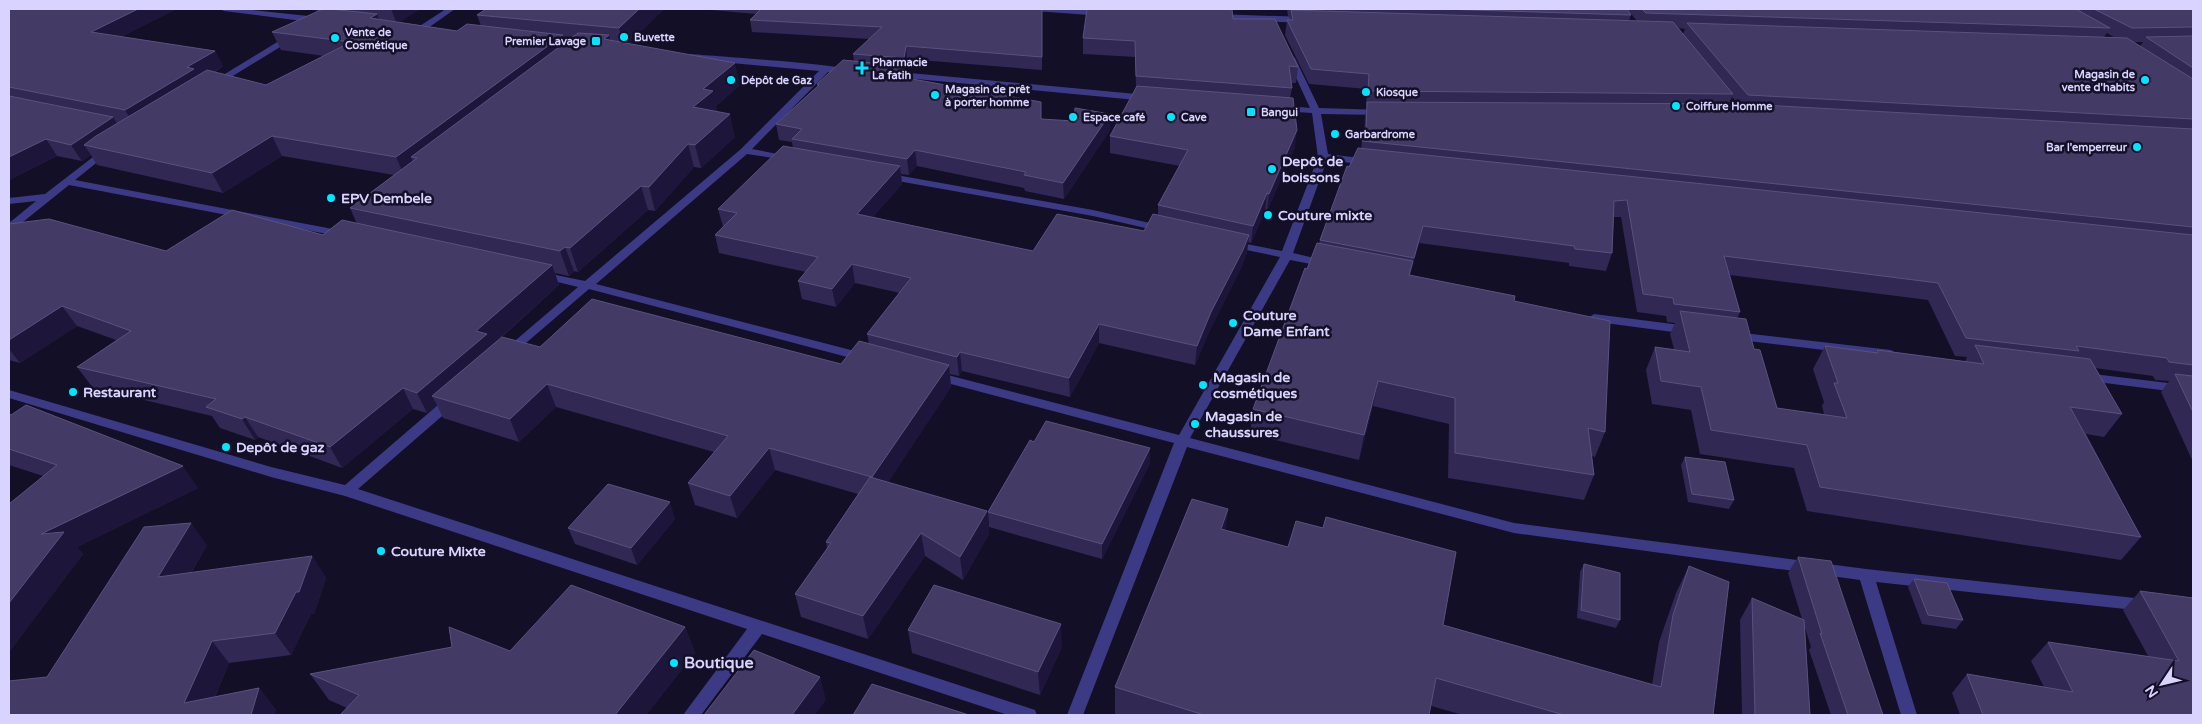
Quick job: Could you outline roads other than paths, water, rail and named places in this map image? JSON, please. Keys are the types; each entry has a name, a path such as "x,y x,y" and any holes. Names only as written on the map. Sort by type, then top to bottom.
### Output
{"street":[{"path":"202,90 324,20 224,9"},
{"path":"438,34 413,31 451,9"},
{"path":"1035,9 1114,13"},
{"path":"1267,9 1274,23"},
{"path":"1203,16 1274,23 1312,20"},
{"path":"1075,715 1182,441 1286,256 1323,157 1316,111 1288,53"},
{"path":"681,56 857,71"},
{"path":"497,362 745,151 827,68"},
{"path":"877,73 1153,98"},
{"path":"1268,108 1394,112"},
{"path":"9,228 111,146"},
{"path":"745,151 803,161"},
{"path":"1323,157 1382,164"},
{"path":"871,173 1094,213 1170,230"},
{"path":"66,181 348,232"},
{"path":"9,201 46,197"},
{"path":"1219,241 1343,268"},
{"path":"530,273 587,284 875,360"},
{"path":"1582,315 1610,321 1699,331"},
{"path":"1719,334 1907,356"},
{"path":"923,373 1514,528 1866,575 2164,607"},
{"path":"2075,376 2193,390"},
{"path":"9,394 271,472 347,491 1029,715"},
{"path":"347,491 459,394"},
{"path":"1866,575 1909,715"},
{"path":"691,715 758,627"}],"place":[{"name":"Buvette","path":"624,37"},
{"name":"Vente de Cosmétique","path":"335,38"},
{"name":"Premier Lavage","path":"596,41"},
{"name":"Pharmacie La fatih","path":"862,68"},
{"name":"Dépôt de Gaz","path":"731,80"},
{"name":"Magasin de vente d'habits","path":"2145,80"},
{"name":"Kiosque","path":"1366,92"},
{"name":"Magasin de prêt à porter homme","path":"935,95"},
{"name":"Coiffure Homme","path":"1676,106"},
{"name":"Bangui","path":"1251,112"},
{"name":"Espace café","path":"1073,117"},
{"name":"Cave","path":"1171,117"},
{"name":"Garbardrome","path":"1335,134"},
{"name":"Bar l'emperreur","path":"2137,147"},
{"name":"Depôt de boissons","path":"1272,169"},
{"name":"EPV Dembele","path":"331,198"},
{"name":"Couture mixte","path":"1268,215"},
{"name":"Couture Dame Enfant","path":"1233,323"},
{"name":"Magasin de cosmétiques","path":"1203,385"},
{"name":"Restaurant","path":"73,392"},
{"name":"Magasin de chaussures","path":"1195,424"},
{"name":"Depôt de gaz","path":"226,447"},
{"name":"Couture Mixte","path":"381,551"},
{"name":"Boutique","path":"674,663"}]}
